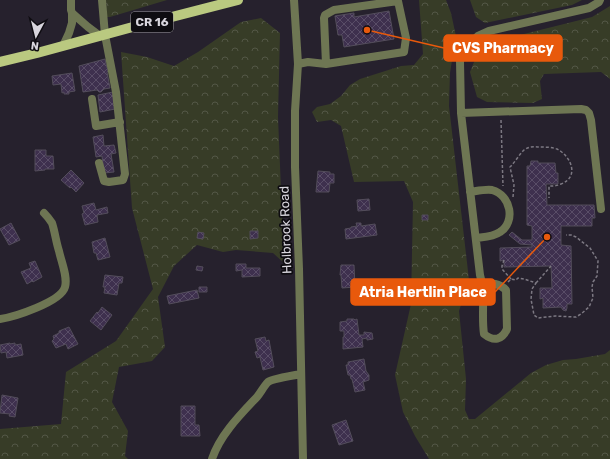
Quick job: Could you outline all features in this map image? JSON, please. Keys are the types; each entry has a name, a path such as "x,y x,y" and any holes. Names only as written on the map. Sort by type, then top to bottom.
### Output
{"main road":[{"name":"CR 16","path":"0,62 238,0"}],"street":[{"path":"63,46 72,23 71,0"},
{"path":"99,163 104,181 109,182 123,180 125,174 116,92 102,36 102,0"},
{"name":"Holbrook Road","path":"294,0 298,64 295,111 295,167 299,268 303,459"},
{"path":"298,64 308,62 326,64 404,52 406,38 398,0 334,10 325,15 326,64"},
{"path":"483,284 497,284 503,286 506,290 507,329 500,338 488,338 484,334 483,284 480,275 461,113 460,61 468,45 478,36 489,31 589,8 600,0"},
{"path":"72,13 88,27 102,36"},
{"path":"92,99 96,126 120,122"},
{"path":"461,113 586,110 589,113 591,120 601,209"},
{"path":"470,192 492,190 502,195 510,208 510,216 507,225 502,231 495,235 476,238"},
{"path":"0,319 29,311 57,298 64,291 66,286 64,271 51,223 44,213"},
{"path":"212,459 215,450 228,431 269,381 301,374"}],"path":[{"path":"501,120 503,188"},
{"path":"513,198 514,185 510,167 524,150 531,146 556,148 569,160 572,168 571,174 566,181 560,185 549,186 549,198"},
{"path":"508,192 514,201"},
{"path":"551,266 532,289 531,299 534,315 538,318 555,316 576,317 589,307 593,298 592,287 596,276 598,261 590,248 576,237 566,235"},
{"path":"504,260 502,269 511,279"},
{"path":"505,280 508,282 511,279 516,280 518,278 536,283"}],"green space":[{"path":"106,0 167,0 107,17"},
{"path":"419,0 446,0 451,13 457,41 450,73 449,106 469,280 459,311 466,379 465,410 469,419 475,419 531,373 546,365 563,360 605,354 610,350 610,459 429,459 403,412 395,375 411,304 413,202 404,181 354,182 341,126 331,120 317,122 312,112 317,107 330,104 341,96 350,85 360,79 401,66 414,65 423,54"},
{"path":"470,0 582,0 572,5 485,23 476,17"},
{"path":"610,6 610,79 601,72 544,74 540,81 542,99 533,103 487,102 477,97 470,72 480,53 490,44 500,40 592,17"},
{"path":"261,18 280,33 278,117 284,263 273,253 236,250 223,252 197,245 174,266 158,297 165,347 152,361 119,367 112,402 128,431 125,456 128,459 0,459 0,429 61,424 66,372 116,341 153,289 132,208 121,52 147,57 174,66 198,52 241,22"}],"building":[{"path":"389,11 394,39 344,47 342,35 338,35 335,16 354,13 354,17"},
{"path":"105,59 108,68 107,72 110,88 104,89 101,92 97,90 83,92 79,66"},
{"path":"72,73 75,91 69,92 69,94 64,94 64,92 62,93 61,84 53,85 52,76"},
{"path":"113,92 115,109 100,112 98,95"},
{"path":"103,135 104,146 114,145 116,153 111,154 114,172 104,173 102,156 96,157 93,137"},
{"path":"35,150 46,150 46,156 53,156 54,169 35,171"},
{"path":"531,161 538,161 538,163 555,163 556,173 558,173 558,184 546,184 547,205 594,205 595,218 592,218 592,226 561,226 561,245 571,246 572,304 567,304 566,311 561,307 543,308 543,298 540,299 540,288 552,288 551,266 504,267 504,260 500,261 500,248 532,247 532,245 520,244 509,235 512,232 522,240 532,240 532,226 527,225 527,166 530,166"},
{"path":"71,170 84,183 76,192 61,180"},
{"path":"318,171 330,172 330,174 334,174 334,183 330,183 329,192 316,192"},
{"path":"369,199 370,210 358,211 357,200"},
{"path":"94,203 96,210 107,207 108,213 97,215 98,222 85,225 82,214 84,213 82,206"},
{"path":"422,215 428,215 428,220 422,220"},
{"path":"11,223 20,240 9,245 0,229"},
{"path":"356,223 361,223 361,226 375,224 377,235 346,239 345,229 357,226"},
{"path":"250,231 258,231 258,238 250,239"},
{"path":"198,232 204,233 203,239 197,238"},
{"path":"105,238 110,257 98,260 96,253 94,253 92,242"},
{"path":"35,261 42,277 27,284 21,272 31,268 29,263"},
{"path":"236,264 246,264 246,268 260,268 260,276 242,277 242,270 236,271"},
{"path":"341,265 354,265 355,287 342,288 340,275"},
{"path":"197,266 203,267 202,271 196,270"},
{"path":"105,275 123,277 122,283 119,283 117,295 104,293 105,287 103,287"},
{"path":"199,287 207,287 207,292 199,292"},
{"path":"197,290 199,298 169,304 167,296"},
{"path":"102,307 112,315 101,330 90,321"},
{"path":"347,319 357,319 359,335 364,335 364,332 372,333 373,339 362,339 363,347 343,349 344,331 340,331 340,322 347,321"},
{"path":"69,327 78,344 68,349 66,344 56,348 52,341 54,339 53,336 59,333 59,331"},
{"path":"265,337 266,341 269,340 274,367 263,370 260,357 257,358 255,352 258,351 255,339"},
{"path":"15,343 15,345 21,344 23,355 7,358 6,352 1,353 0,345"},
{"path":"364,359 369,380 363,382 365,390 355,392 352,379 350,375 348,375 346,365 348,365 348,362"},
{"path":"2,395 18,398 15,417 9,416 10,414 0,413"},
{"path":"181,406 195,406 195,425 199,425 200,436 181,436"},
{"path":"346,420 353,441 339,445 332,425"}],"place":[{"name":"CVS Pharmacy","path":"367,30"},
{"name":"Atria Hertlin Place","path":"547,237"}]}
